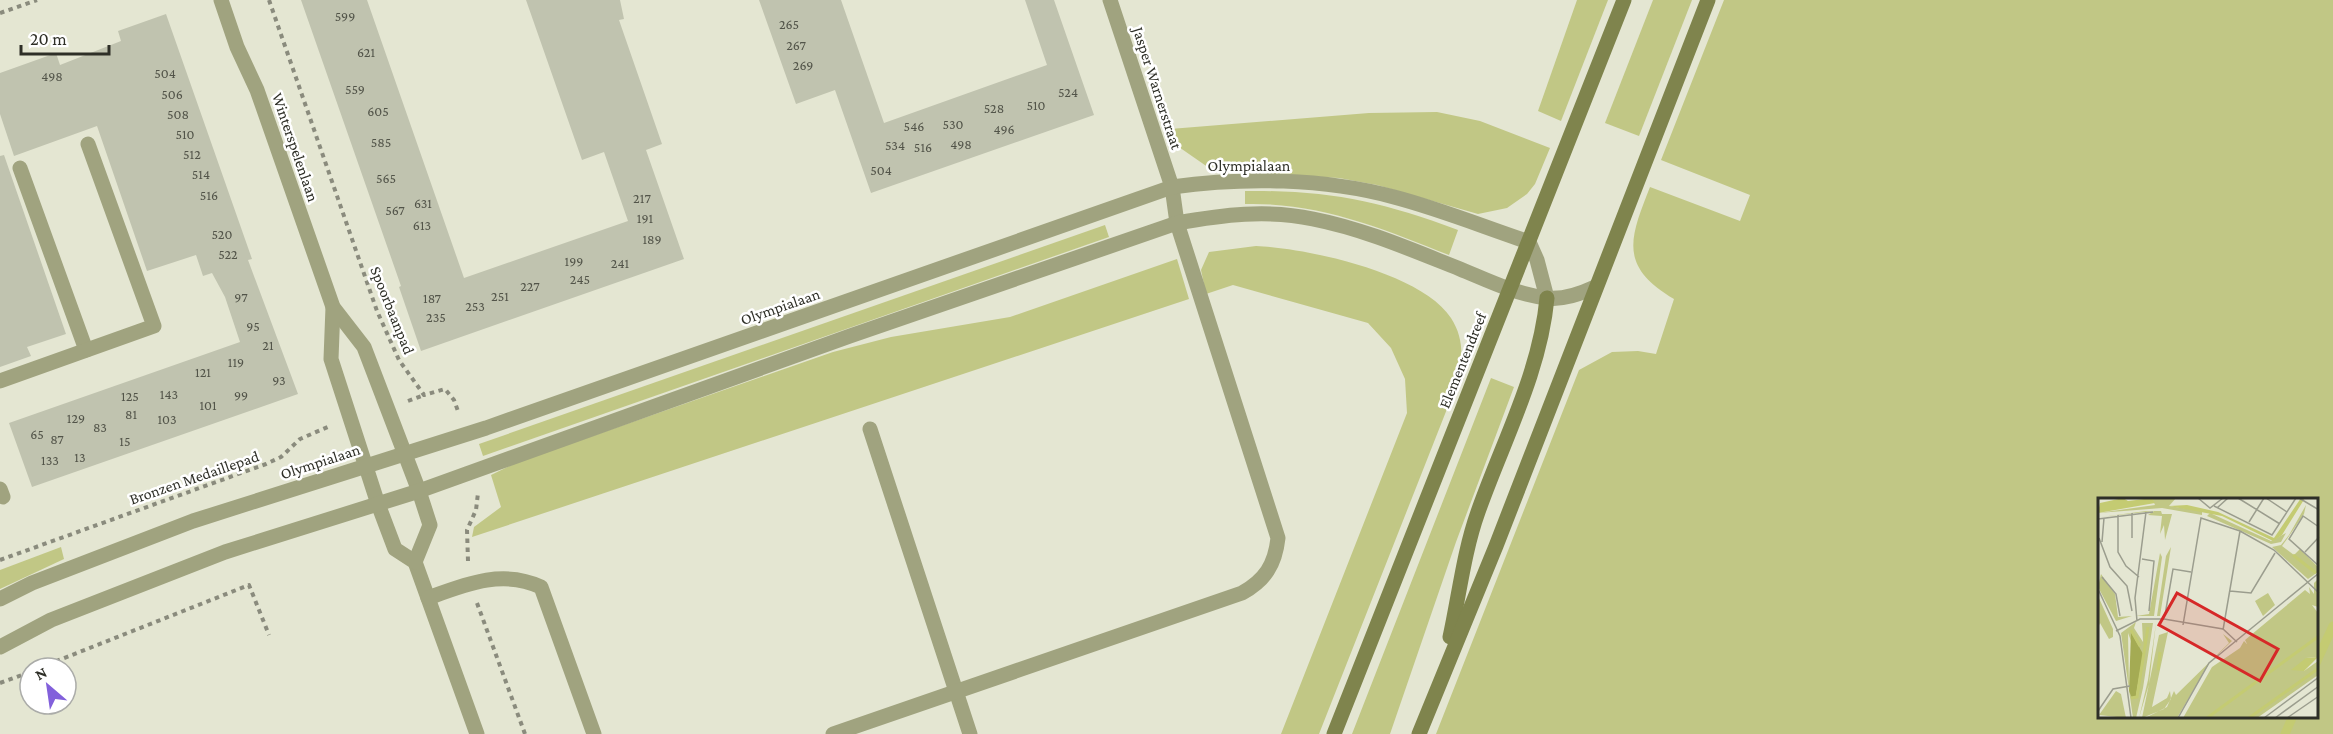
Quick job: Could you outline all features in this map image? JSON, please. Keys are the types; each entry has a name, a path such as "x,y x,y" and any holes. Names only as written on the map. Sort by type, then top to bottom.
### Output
{"main road":[{"name":"Elementendreef","path":"1334,734 1624,0"},
{"path":"1419,734 1496,546 1708,0"},
{"path":"1441,678 1477,514 1544,333 1547,298"}],"street":[{"name":"Winterspelenlaan","path":"220,0 257,90 333,307 364,347 419,491 430,525 415,562 395,549 350,419 331,359 333,307"},
{"name":"Jasper Warnerstraat","path":"833,734 1242,593 1257,584 1269,572 1276,555 1278,538 1177,223 1172,187 1110,0"},
{"path":"0,381 154,326 88,144"},
{"path":"20,168 86,350"},
{"name":"Olympialaan","path":"0,599 32,583 193,521 404,452 467,434 1172,187 1206,182 1310,183 1355,189 1395,197 1529,242"},
{"path":"0,647 51,620 203,560 419,491 850,336 1177,223 1221,215 1270,213 1311,218 1354,229 1511,288 1547,298 1577,296 1595,287"},
{"path":"1529,242 1538,260 1547,298"},
{"path":"870,429 970,734"},
{"path":"415,562 477,734"},
{"path":"428,598 469,583 509,577 526,580 541,587 594,734"}],"path":[{"path":"0,13 37,0"},
{"name":"Spoorbaanpad","path":"269,0 377,310 399,360 424,394"},
{"path":"389,408 424,394 445,389 454,400 467,434"},
{"name":"Bronzen Medaillepad","path":"0,560 267,464 281,457 300,439 350,419"},
{"path":"479,469 476,510 467,530 469,583 525,734"},
{"path":"69,656 249,585 269,635"},
{"path":"0,683 18,676"}],"green space":[{"path":"1577,0 1608,0 1561,121 1538,111"},
{"path":"1653,0 1692,0 1639,136 1605,123"},
{"path":"1724,0 2333,0 2333,734 1436,734 1579,370 1612,352 1638,351 1656,354 1674,299 1656,287 1644,275 1637,263 1634,250 1637,221 1650,187 1740,221 1750,195 1661,160"},
{"path":"1437,112 1480,121 1550,148 1535,184 1527,194 1507,208 1478,214 1377,185 1339,178 1212,170 1176,145 1170,129 1369,113"},
{"path":"1245,191 1302,193 1353,199 1458,230 1449,255 1374,226 1324,212 1298,207 1245,204"},
{"path":"1105,225 1109,237 483,456 479,444"},
{"path":"1256,246 1332,258 1390,276 1415,288 1436,302 1451,318 1460,341 1461,365 1458,381 1319,734 1281,734 1407,413 1405,379 1391,348 1368,323 1233,285 1206,294 1201,270 1209,252"},
{"path":"1177,259 1189,299 472,537 474,527 501,507 491,475 518,462 833,352 891,337 1010,317"},
{"path":"1491,378 1514,387 1456,542 1390,734 1352,734"},
{"path":"61,547 64,559 0,589 0,570"}],"building":[{"path":"301,0 367,0 464,278 628,221 604,152 582,160 526,0 620,0 624,19 619,20 662,144 646,150 684,259 421,351 399,287 401,286"},
{"path":"759,0 841,0 884,123 1047,65 1025,0 1054,0 1094,115 871,193 835,90 796,104"},
{"path":"166,14 252,259 248,260 298,394 32,487 9,423 240,342 225,297 212,273 203,276 196,255 147,271 97,126 14,156 0,114 0,73 56,53 60,65 121,41 118,31"},
{"path":"4,155 66,334 27,347 31,356 0,367 0,156"}],"waterway":[{"path":"2318,659 2333,626"},
{"path":"2285,734 2292,719"}]}
